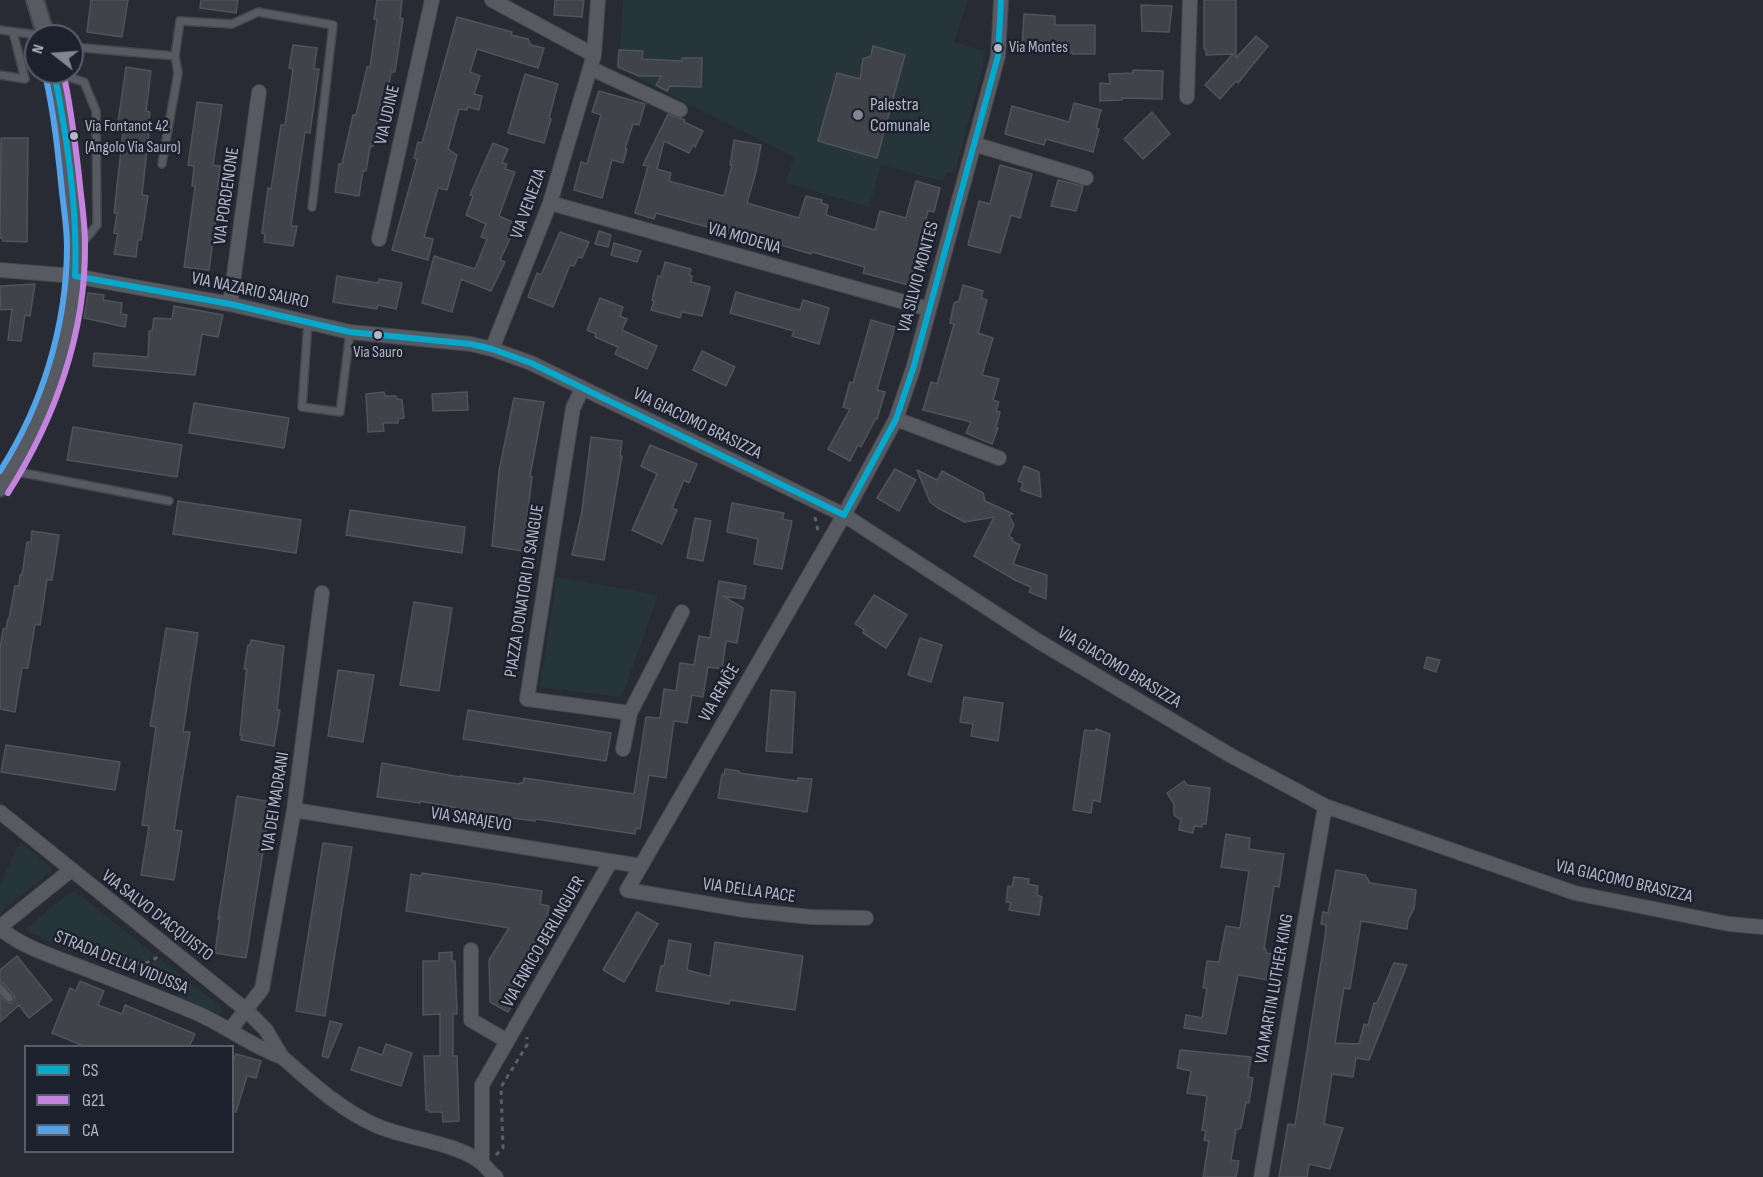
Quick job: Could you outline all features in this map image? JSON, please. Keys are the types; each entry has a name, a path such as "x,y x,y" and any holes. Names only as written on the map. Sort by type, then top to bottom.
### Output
{"street":[{"path":"35,0 42,24"},
{"name":"VIA UDINE","path":"379,239 432,0"},
{"path":"492,0 592,61 680,110"},
{"name":"VIA VENEZIA","path":"492,349 550,203 592,61 598,0"},
{"name":"VIA SILVIO MONTES","path":"844,515 896,419 913,369 998,56 1001,0"},
{"path":"1187,97 1190,0"},
{"path":"0,488 43,412 61,352 75,276 76,250 63,114 57,84"},
{"name":"VIA PORDENONE","path":"230,304 259,92"},
{"path":"974,144 1086,178"},
{"name":"VIA MODENA","path":"550,203 929,309"},
{"name":"VIA NAZARIO SAURO","path":"0,270 75,276 230,304 350,332 471,344 492,349"},
{"name":"VIA GIACOMO BRASIZZA","path":"492,349 531,363 844,515 1038,641 1230,755 1325,806 1575,893 1729,924 1763,927"},
{"name":"PIAZZA DONATORI DI SANGUE","path":"582,389 573,408 527,699 630,713"},
{"path":"896,419 999,458"},
{"name":"VIA RENČE","path":"627,890 844,515"},
{"name":"VIA DEI MADRANI","path":"246,1010 261,989 294,810 322,593"},
{"path":"623,749 630,713 682,612"},
{"name":"VIA MARTIN LUTHER KING","path":"1261,1177 1325,806"},
{"name":"VIA SARAJEVO","path":"294,810 641,866"},
{"name":"VIA SALVO D'ACQUISTO","path":"0,812 246,1010 266,1030 282,1057"},
{"name":"VIA ENRICO BERLINGUER","path":"484,1165 482,1085 611,861"},
{"path":"0,928 71,870"},
{"name":"VIA DELLA PACE","path":"627,890 744,910 812,917 866,918"},
{"name":"STRADA DELLA VIDUSSA","path":"0,928 8,936 58,958 214,1021 270,1053 282,1057 339,1105 358,1117 398,1134 455,1150 484,1165 496,1177"},
{"name":"VIA ENRICO BERLINGUER","path":"471,950 471,1020 507,1041"},
{"path":"230,1030 246,1010"}],"lane":[{"path":"162,164 178,73 175,56 180,21 232,24 258,12 333,25 312,207"},
{"path":"0,30 24,33"},
{"path":"0,75 24,79 13,32"},
{"path":"84,48 175,56"},
{"path":"76,250 97,225 96,111 84,82"},
{"path":"308,322 302,407 340,412 350,332"},
{"path":"12,470 170,501"},
{"path":"0,988 9,998"}],"path":[{"path":"58,958 63,948 75,937 142,965 160,956"},
{"path":"484,1165 502,1148 501,1087 527,1045 527,1035"}],"shaded area":[{"path":"623,0 968,0 954,42 984,51 983,67 956,168 946,173 943,181 881,165 869,207 786,183 794,157 615,66 620,50"},
{"path":"557,577 658,595 622,697 540,687"},
{"path":"20,842 52,870 0,913 0,884"},
{"path":"75,892 156,956 142,963 74,935 61,947 27,931 26,929 68,894"},
{"path":"74,939 142,967 160,959 221,1007 222,1011 218,1014 175,996 182,991 77,948 71,952 64,949"}],"building":[{"path":"91,0 128,0 122,37 87,32"},
{"path":"201,0 238,0 236,13 200,8"},
{"path":"377,0 402,0 400,18 403,19 395,72 391,72 380,122 377,122 366,171 363,171 359,196 335,192 339,164 342,164 367,67 370,67 377,19 374,19"},
{"path":"555,0 584,0 582,17 554,15"},
{"path":"1204,0 1236,0 1236,58 1256,36 1268,46 1238,83 1236,81 1220,99 1205,85 1233,54 1206,55"},
{"path":"1141,5 1172,6 1169,32 1142,31"},
{"path":"1024,14 1055,16 1055,25 1095,25 1095,54 1022,49"},
{"path":"457,17 512,32 511,35 528,39 531,45 544,48 538,68 477,49 470,72 480,76 474,94 482,96 479,110 468,107 467,110 459,109 448,149 457,155 447,190 438,188 424,237 433,239 428,260 392,250 417,160 414,158 418,142 422,143"},
{"path":"293,45 317,48 314,69 319,69 310,133 305,132 291,226 297,226 293,246 264,242 265,234 262,233 268,188 271,189 281,125 285,125 293,69 289,68"},
{"path":"873,46 905,55 877,158 818,141 837,73 860,79 863,59 871,56"},
{"path":"619,50 643,51 642,59 682,61 682,58 702,58 701,87 670,86 667,91 656,85 661,76 639,76 618,67"},
{"path":"126,67 151,71 146,111 150,112 147,132 149,132 142,195 148,196 136,257 114,254 118,234 114,233 117,213 114,213 123,132 121,132 122,123 118,122"},
{"path":"1133,70 1163,71 1162,99 1122,98 1122,100 1100,101 1100,83 1110,84 1109,74 1133,73"},
{"path":"525,74 558,84 544,143 508,133"},
{"path":"599,91 645,104 639,125 633,124 623,163 612,160 602,198 574,190 581,162 587,164 601,115 592,112"},
{"path":"197,102 222,105 213,165 220,166 218,187 224,188 220,211 217,210 209,270 184,267 195,186 192,186 194,166 188,165"},
{"path":"1074,103 1101,110 1093,152 1046,139 1044,145 1005,134 1012,106 1069,122"},
{"path":"1152,112 1170,134 1143,159 1124,139"},
{"path":"668,114 685,120 684,122 703,131 695,147 693,145 689,153 664,141 657,169 671,173 669,181 724,196 732,165 730,165 734,140 761,145 747,203 799,218 806,196 822,200 821,203 828,205 826,215 875,230 880,211 906,218 916,181 940,188 934,212 928,211 909,285 863,273 865,267 741,233 741,236 656,213 654,219 635,213 648,166 643,165"},
{"path":"1,138 28,138 27,242 3,241 0,238"},
{"path":"493,143 508,149 502,163 507,164 505,169 515,172 499,216 517,224 500,260 505,262 491,291 461,279 452,312 422,303 434,256 475,269 487,239 481,237 486,224 466,215 473,196 470,195"},
{"path":"1000,165 1032,174 1020,218 1011,215 1000,253 968,245 979,201 990,204"},
{"path":"1058,180 1083,186 1076,211 1051,206"},
{"path":"599,231 611,235 608,247 595,244"},
{"path":"560,232 589,242 582,258 578,257 574,266 570,265 553,307 528,297 537,273 541,275"},
{"path":"614,243 641,251 637,262 611,255"},
{"path":"665,262 691,269 689,275 692,276 691,282 710,287 702,316 682,312 680,318 651,310 658,276 661,277"},
{"path":"337,276 378,283 379,279 402,283 396,309 378,305 377,309 333,302"},
{"path":"35,284 30,316 25,315 21,341 8,340 12,309 1,310 0,286"},
{"path":"963,285 983,291 981,298 987,300 978,333 993,338 982,375 999,379 993,400 999,402 996,411 1000,412 996,427 998,428 992,444 966,433 971,422 923,410 931,382 937,384 954,324 950,323 954,303 959,301"},
{"path":"736,292 800,310 803,300 829,308 819,344 792,336 794,331 730,313"},
{"path":"88,293 104,295 103,300 122,303 121,314 127,315 125,327 84,318"},
{"path":"600,298 623,307 620,316 627,319 622,330 657,346 647,369 615,354 618,347 595,337 596,334 587,330"},
{"path":"174,306 223,315 218,337 202,334 195,375 93,366 94,353 148,357 149,331 152,331 154,318 172,319"},
{"path":"871,320 895,327 877,390 885,392 877,419 861,447 858,445 850,461 828,449 850,409 843,407 850,382 853,383"},
{"path":"702,351 735,367 726,386 693,370"},
{"path":"384,392 385,396 396,396 397,399 402,400 404,418 398,419 398,423 383,423 384,431 368,432 366,394"},
{"path":"467,392 468,410 433,411 432,394"},
{"path":"514,398 544,402 530,476 532,477 523,551 492,546 499,471"},
{"path":"194,403 289,418 284,448 189,433"},
{"path":"73,427 182,445 177,477 67,460"},
{"path":"591,437 622,441 620,456 622,456 604,560 572,555 582,511"},
{"path":"650,445 697,464 689,483 684,480 672,508 677,510 662,544 632,530 657,474 641,466"},
{"path":"1024,466 1039,472 1041,497 1021,490 1023,483 1018,481"},
{"path":"895,469 916,480 899,511 877,498"},
{"path":"917,470 937,480 942,471 983,493 985,501 1013,514 1009,515 1014,525 1009,536 1013,539 1012,541 1020,545 1013,564 1047,575 1046,599 1029,592 1031,587 974,556 994,517 965,522 938,508 930,502"},
{"path":"178,501 301,520 296,553 173,534"},
{"path":"732,503 784,513 782,519 792,521 782,569 754,564 758,539 727,532"},
{"path":"350,510 465,527 462,553 346,535"},
{"path":"695,518 711,521 703,561 687,558"},
{"path":"32,531 59,535 52,580 47,580 40,625 35,624 28,668 22,668 15,712 0,709 0,649 3,629 6,629 9,619 15,586 19,586 27,542 31,542"},
{"path":"719,581 746,586 744,599 723,596 743,608 737,643 726,641 722,669 708,667 703,697 692,695 687,723 674,721 666,778 649,775 640,829 636,828 635,834 536,819 535,821 498,816 420,801 420,803 377,797 382,763 460,777 519,784 523,783 524,778 634,794 646,717 660,718 664,689 676,691 680,663 694,665 699,636 710,638"},
{"path":"874,595 907,615 886,648 863,633 864,630 855,624"},
{"path":"414,602 452,608 439,691 400,685"},
{"path":"166,628 198,633 183,732 190,732 174,830 182,831 174,880 141,875 149,826 142,825 156,727 150,726"},
{"path":"920,638 942,645 931,682 908,675"},
{"path":"251,640 284,646 277,710 280,710 274,746 241,740 247,669 244,669"},
{"path":"1427,657 1440,660 1436,672 1424,668"},
{"path":"338,670 374,675 363,742 328,736"},
{"path":"771,690 795,692 792,753 766,751"},
{"path":"964,697 1003,703 998,741 971,736 973,724 960,722"},
{"path":"468,710 611,733 606,761 463,739"},
{"path":"1096,729 1110,734 1100,802 1093,800 1091,813 1073,810 1084,733 1085,730 1096,731"},
{"path":"6,745 120,762 115,790 1,772"},
{"path":"725,769 798,781 798,778 812,779 807,812 718,798"},
{"path":"1184,781 1187,785 1210,788 1206,824 1202,824 1202,827 1194,826 1193,833 1179,830 1181,820 1174,815 1174,804 1167,793"},
{"path":"237,796 271,802 246,958 215,953"},
{"path":"1226,834 1250,838 1249,849 1284,854 1279,887 1274,886 1264,949 1266,953 1273,954 1269,980 1238,975 1226,1034 1184,1028 1186,1015 1202,1018 1207,988 1203,988 1207,961 1219,962 1226,926 1240,928 1249,871 1221,867"},
{"path":"323,843 352,847 325,1016 296,1011"},
{"path":"1336,870 1365,875 1370,883 1416,890 1414,909 1408,920 1407,929 1361,921 1350,989 1344,988 1335,1043 1359,1044 1364,1024 1368,1025 1374,1003 1377,1003 1394,963 1407,965 1369,1060 1356,1058 1353,1077 1332,1074 1324,1124 1343,1128 1330,1169 1309,1164 1307,1177 1279,1177 1288,1124 1295,1125 1325,937 1326,925 1321,924 1323,912 1328,913"},
{"path":"422,873 542,891 540,904 549,906 542,945 546,947 508,1012 490,1002 489,960 509,928 406,911 411,874 421,876"},
{"path":"1014,877 1029,879 1028,884 1038,886 1037,895 1042,897 1039,915 1009,910 1011,903 1006,902 1008,886 1012,887"},
{"path":"637,912 658,924 624,982 603,970"},
{"path":"669,940 691,944 687,970 710,976 715,942 803,956 795,1010 730,1000 729,1004 656,991"},
{"path":"452,952 452,961 455,961 457,1014 453,1014 453,1056 457,1056 459,1121 443,1122 442,1112 426,1110 424,1056 440,1056 440,1014 423,1015 423,961 439,961 439,953"},
{"path":"17,956 52,1000 29,1018 19,1005 0,1022 0,996 8,1003 12,1003 15,997 0,982 0,970"},
{"path":"80,981 104,991 98,1005 122,1014 125,1005 195,1034 190,1045 81,1045 52,1033 70,988 76,991"},
{"path":"330,1021 342,1024 328,1058 322,1056"},
{"path":"386,1044 412,1053 401,1086 351,1070 359,1047 382,1055"},
{"path":"1180,1050 1251,1057 1248,1077 1253,1078 1249,1103 1246,1102 1241,1128 1236,1130 1231,1160 1239,1161 1236,1177 1203,1177 1209,1141 1204,1140 1206,1131 1202,1130 1207,1096 1187,1093 1191,1071 1177,1068"},
{"path":"236,1054 261,1061 256,1078 247,1076 236,1112 234,1112 234,1059"}],"transit line":[{"name":"CS","path":"56,84 70,174 75,226 75,276 230,304 350,332 471,344 492,349 531,363 844,515 896,419 913,369 998,56 1001,0"},
{"name":"CA","path":"0,471 15,446 40,392 57,335 66,276 65,219 47,84"},
{"name":"G21","path":"8,493 25,465 53,405 64,374 80,310 84,277 84,227 65,84"}],"place":[{"name":"Via Montes","path":"998,48"},
{"name":"Palestra Comunale","path":"858,115"},
{"name":"Via Fontanot 42 (Angolo Via Sauro)","path":"74,136"},
{"name":"Via Sauro","path":"378,335"}]}
